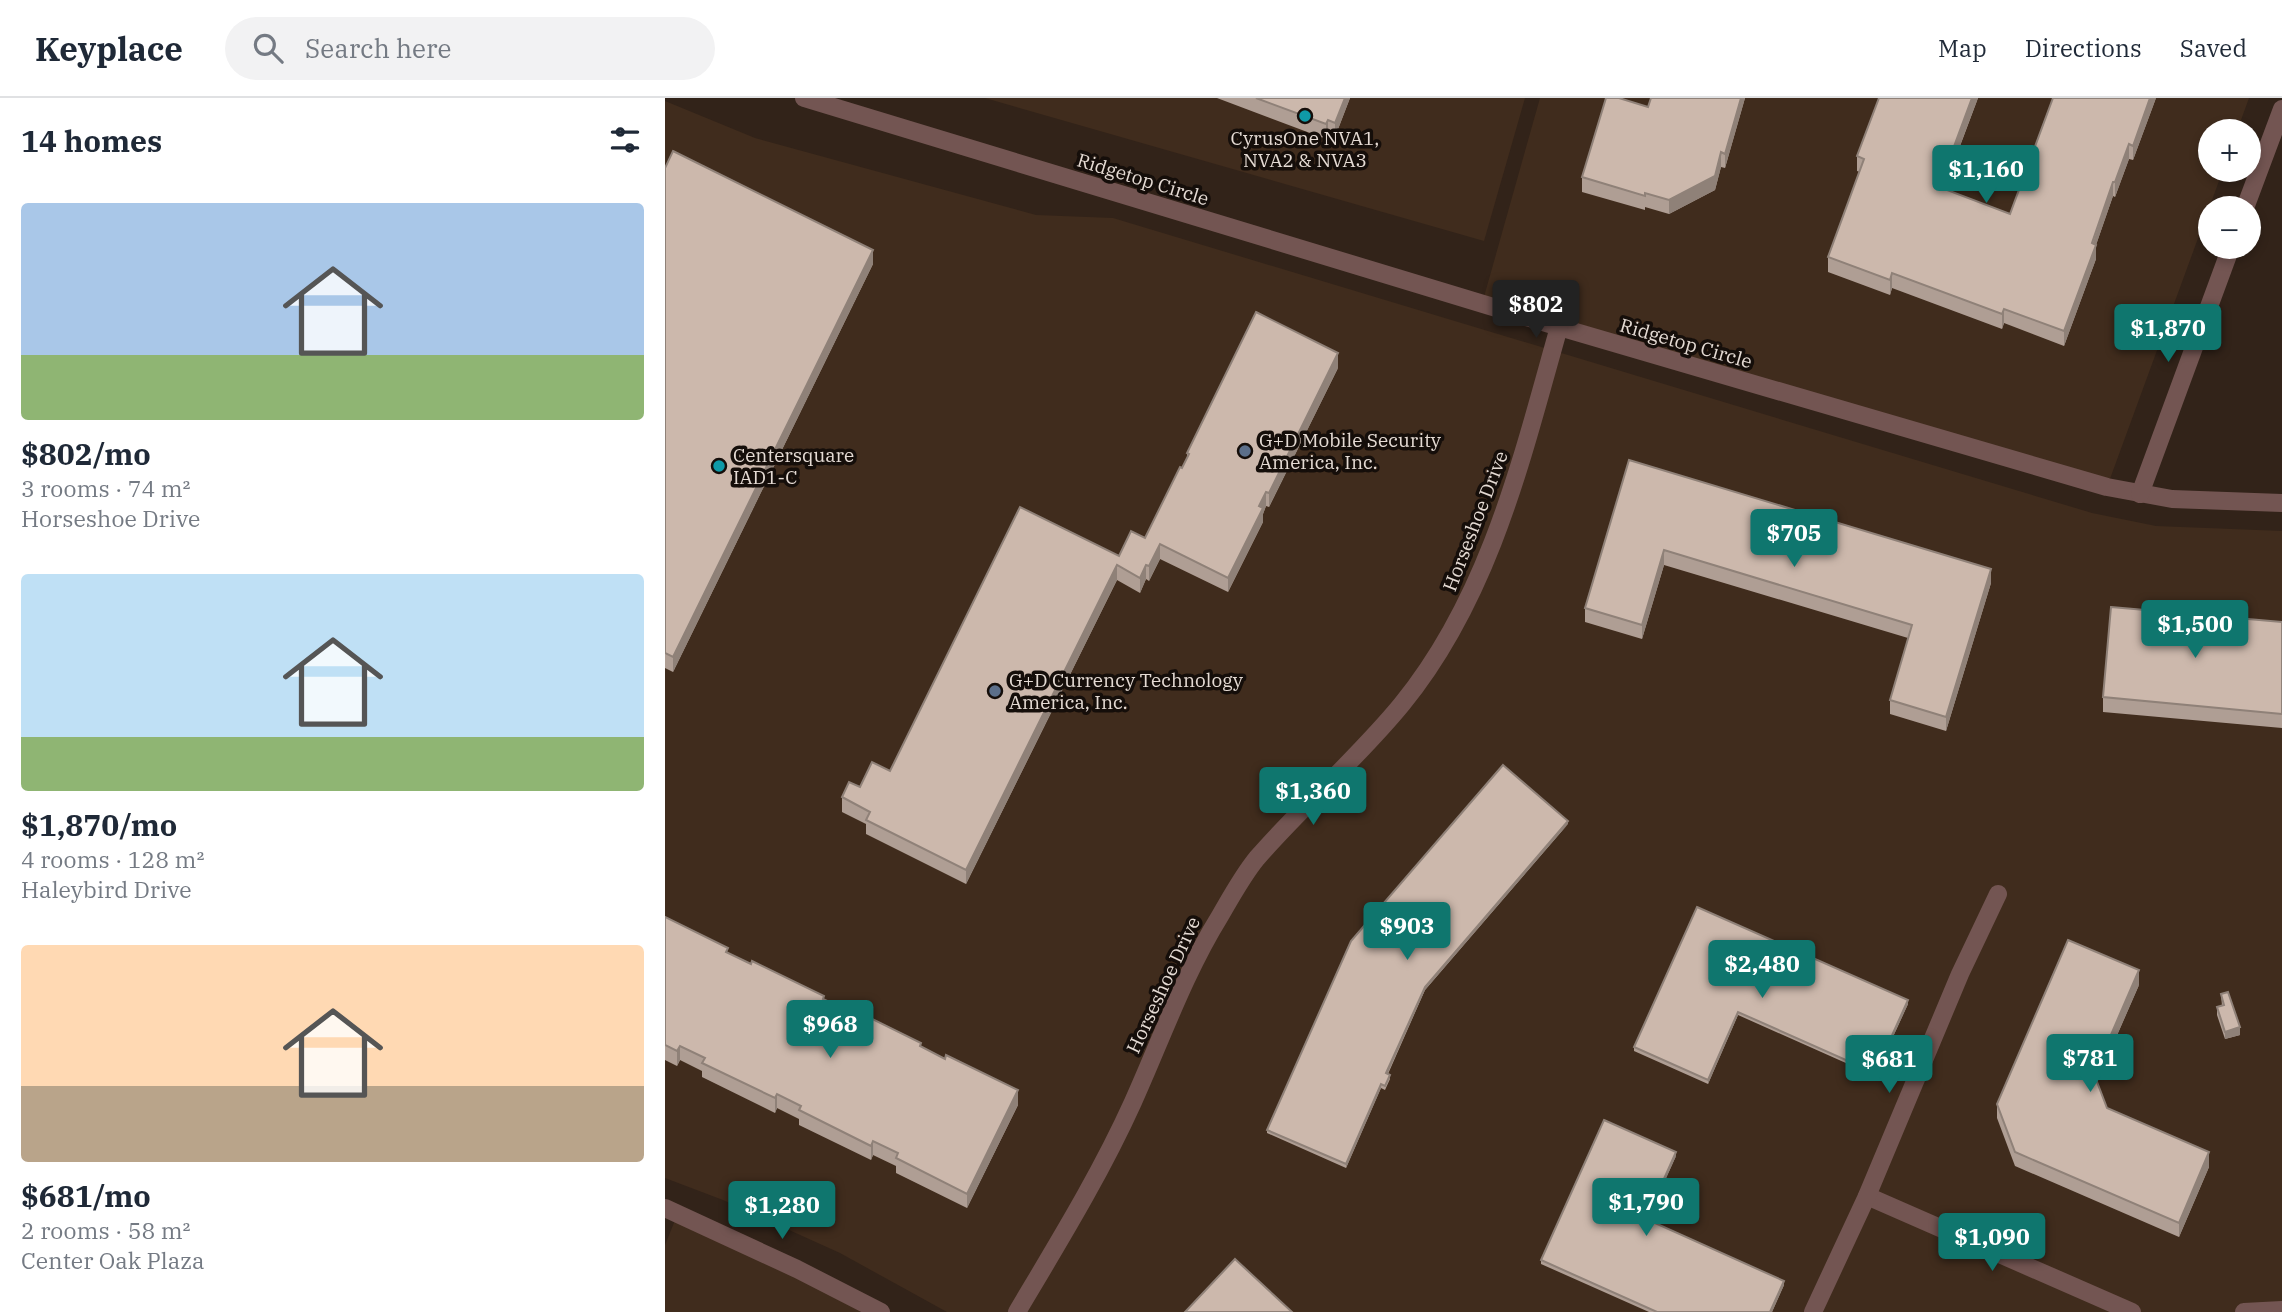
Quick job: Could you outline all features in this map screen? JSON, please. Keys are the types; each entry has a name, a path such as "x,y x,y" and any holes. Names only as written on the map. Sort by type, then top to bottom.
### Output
{"street":[{"name":"Ridgetop Circle","path":"804,98 1559,327 2107,487 2172,499 2282,503"},
{"path":"2249,196 2282,109"},
{"path":"2140,494 2227,259"},
{"name":"Horseshoe Drive","path":"1017,1312 1104,1162 1199,951 1219,917 1255,861 1403,703 1456,623 1480,576 1505,513 1559,327"},
{"path":"1814,1312 1867,1196 1964,964 1998,894"},
{"path":"1867,1196 2132,1312"},
{"path":"665,1208 881,1312"},
{"path":"2244,1312 2282,1310"}],"shaded area":[{"path":"985,98 1525,98 1484,241"},
{"path":"1540,98 2249,98 2241,119 2198,119 2198,182 2219,182 2213,196 2198,196 2198,238 2107,487 1482,304"},
{"path":"665,101 755,138 1036,215 1113,218 2092,513 2156,526 2282,531 2282,1312 947,1312 840,1253 723,1200 665,1178"},
{"path":"678,1213 881,1312 665,1312 665,1245"}],"building":[{"path":"1256,98 1345,98 1335,123 1328,120 1326,124"},
{"path":"1606,98 1619,98 1648,107 1651,98 1741,98 1725,154 1721,152 1715,176 1669,200 1645,193 1645,196 1582,177"},
{"path":"1879,98 1972,98 1939,187 2010,214 2053,98 2150,98 2133,146 2129,144 2113,182 2092,243 2096,245 2064,331 2004,309 2002,314 1892,273 1890,280 1828,257 1864,159 1857,156"},
{"name":"Centersquare IAD1-C","path":"673,151 873,250 673,657 665,653 665,168"},
{"path":"1256,312 1338,353 1269,493 1266,492 1259,506 1263,508 1228,578 1160,544 1140,578 1117,565 966,870 866,820 870,812 842,797 849,782 860,787 872,762 890,771 1020,507 1119,556 1131,531 1145,538 1189,454 1187,453"},
{"path":"1629,460 1991,569 1946,717 1890,700 1912,625 1664,550 1642,625 1585,608"},
{"path":"2111,607 2282,622 2282,714 2103,697"},
{"path":"1503,765 1568,821 1425,987 1386,1073 1390,1075 1385,1086 1381,1084 1346,1164 1267,1130 1351,941"},
{"path":"1697,907 1908,1000 1875,1073 1738,1012 1708,1080 1634,1047"},
{"path":"665,917 728,948 726,952 751,964 752,961 824,996 823,999 848,1011 850,1008 921,1043 920,1046 945,1059 946,1055 1018,1090 967,1194 896,1158 898,1153 873,1141 871,1146 799,1110 801,1106 777,1094 775,1098 702,1063 705,1058 680,1046 677,1051 665,1045"},
{"path":"2068,940 2139,970 2094,1074 2107,1108 2209,1152 2179,1223 2015,1152 1997,1104"},
{"path":"2228,992 2240,1027 2225,1032 2217,1007 2224,1005 2221,994"},
{"path":"1604,1120 1676,1152 1646,1219 1784,1281 1770,1312 1657,1312 1541,1260"},
{"path":"1235,1259 1292,1312 1185,1312"}],"place":[{"name":"CyrusOne NVA1, NVA2 & NVA3","path":"1305,116"},
{"name":"G+D Mobile Security America, Inc.","path":"1245,451"},
{"name":"Centersquare IAD1-C","path":"719,466"},
{"name":"G+D Currency Technology America, Inc.","path":"995,691"}]}
